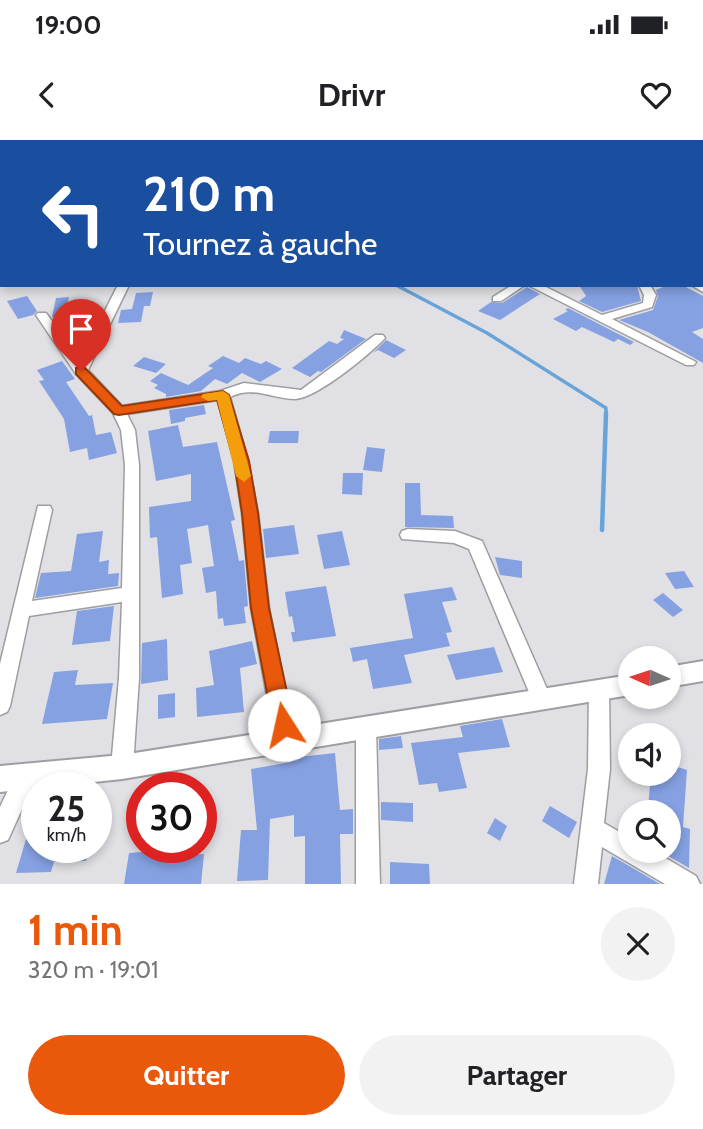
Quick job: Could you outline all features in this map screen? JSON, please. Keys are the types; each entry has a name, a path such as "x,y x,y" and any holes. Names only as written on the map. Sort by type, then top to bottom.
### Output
{"street":[{"path":"81,371 123,287"},
{"path":"497,299 517,287"},
{"path":"537,287 690,362"},
{"path":"603,318 648,305 650,295 645,287"},
{"path":"42,315 81,371 119,411 128,430 132,465 131,594 129,678 122,767"},
{"path":"119,411 223,395 243,386 307,393 379,338"},
{"path":"223,395 241,461 250,513 260,608 285,741"},
{"path":"0,706 44,510"},
{"path":"408,534 455,537 476,545 541,698"},
{"path":"21,610 131,594"},
{"path":"681,675 703,671"},
{"path":"69,772 122,767 618,687"},
{"path":"586,884 599,769 599,690"},
{"path":"366,728 368,884"},
{"path":"0,779 21,777"},
{"path":"0,832 21,787"},
{"path":"592,829 688,884"}],"building":[{"path":"527,287 540,294 500,320 478,311 491,302 502,303"},
{"path":"580,287 638,287 641,301 602,312 579,301 586,296"},
{"path":"663,287 686,287 703,296 703,328 692,332 703,339 703,363 648,332 619,320 653,310 658,296 656,290"},
{"path":"153,292 150,306 144,306 141,322 118,323 121,310 132,309 136,293"},
{"path":"27,296 37,311 33,315 18,319 7,301"},
{"path":"69,297 67,305 74,305 71,316 52,317 56,298"},
{"path":"568,308 634,342 630,345 618,339 614,342 582,327 576,331 553,319 568,311 565,310"},
{"path":"344,330 366,339 310,377 292,368 329,341 337,344 344,339 340,338"},
{"path":"386,340 406,350 394,358 378,350 373,353"},
{"path":"223,356 239,363 245,358 261,364 266,361 282,369 260,382 242,373 227,384 215,379 201,391 166,397 166,394 154,388 158,385 150,381 161,373 188,385 213,368 208,366"},
{"path":"144,357 166,364 156,373 133,366"},
{"path":"62,361 75,379 66,382 89,416 92,415 96,435 111,432 117,453 89,460 87,448 70,452 64,419 39,381 44,380 37,370"},
{"path":"204,405 206,414 171,424 169,410"},
{"path":"178,425 183,447 217,442 235,520 231,521 239,561 244,560 248,606 244,607 246,623 224,626 223,618 218,619 216,591 206,593 202,568 214,566 208,525 187,529 192,563 180,565 183,594 162,598 157,537 150,538 149,507 191,501 191,474 156,481 148,431"},
{"path":"270,431 299,431 298,443 268,443"},
{"path":"367,447 385,449 382,472 363,470"},
{"path":"343,473 363,473 362,495 342,494"},
{"path":"405,483 420,483 421,515 453,516 454,528 405,527"},
{"path":"294,525 299,554 266,558 263,529"},
{"path":"103,531 99,562 109,560 108,574 119,573 118,586 35,598 41,573 71,571 77,534"},
{"path":"342,531 350,565 324,569 317,535"},
{"path":"495,557 522,561 522,578 500,575"},
{"path":"684,571 694,587 675,589 665,573"},
{"path":"326,586 336,636 293,642 291,632 295,632 292,616 289,617 285,592"},
{"path":"452,587 457,600 442,602 452,632 446,633 450,646 404,655 412,683 373,689 367,659 353,662 350,648 413,638 404,594"},
{"path":"663,593 683,610 673,617 653,600"},
{"path":"114,606 110,641 72,645 77,611"},
{"path":"167,639 168,680 141,684 142,643"},
{"path":"252,641 257,664 240,668 244,712 197,717 196,688 214,685 209,651"},
{"path":"494,647 503,672 456,680 447,655"},
{"path":"78,670 75,685 113,683 107,719 42,724 54,672"},
{"path":"175,693 175,717 158,719 158,695"},
{"path":"502,719 510,747 458,753 467,788 439,792 437,783 419,785 411,743 463,737 460,726"},
{"path":"401,736 403,748 379,750 379,739"},
{"path":"335,753 340,810 353,809 353,834 340,834 341,884 305,884 305,836 294,837 294,815 270,819 268,880 237,881 241,830 257,830 251,769 291,762 290,758"},
{"path":"681,768 687,770 683,827 690,829 689,868 680,863 681,800 649,800 650,786 681,786"},
{"path":"381,802 413,803 413,822 381,820"},
{"path":"550,806 577,822 569,838 542,821"},
{"path":"495,818 507,826 500,841 487,833"},
{"path":"21,856 21,863 54,863 51,872 16,873"},
{"path":"612,856 618,860 618,863 624,863 660,884 604,884"},
{"path":"390,862 429,864 430,884 390,884"},
{"path":"127,863 203,863 201,884 124,884"}],"waterway":[{"path":"400,287 487,333 606,408 606,413"},
{"path":"602,530 606,413"}],"slow traffic":[{"path":"208,397 223,395 244,476"}],"route":[{"path":"81,371 119,411 223,395 241,461 250,513 260,608 284,725"}]}
